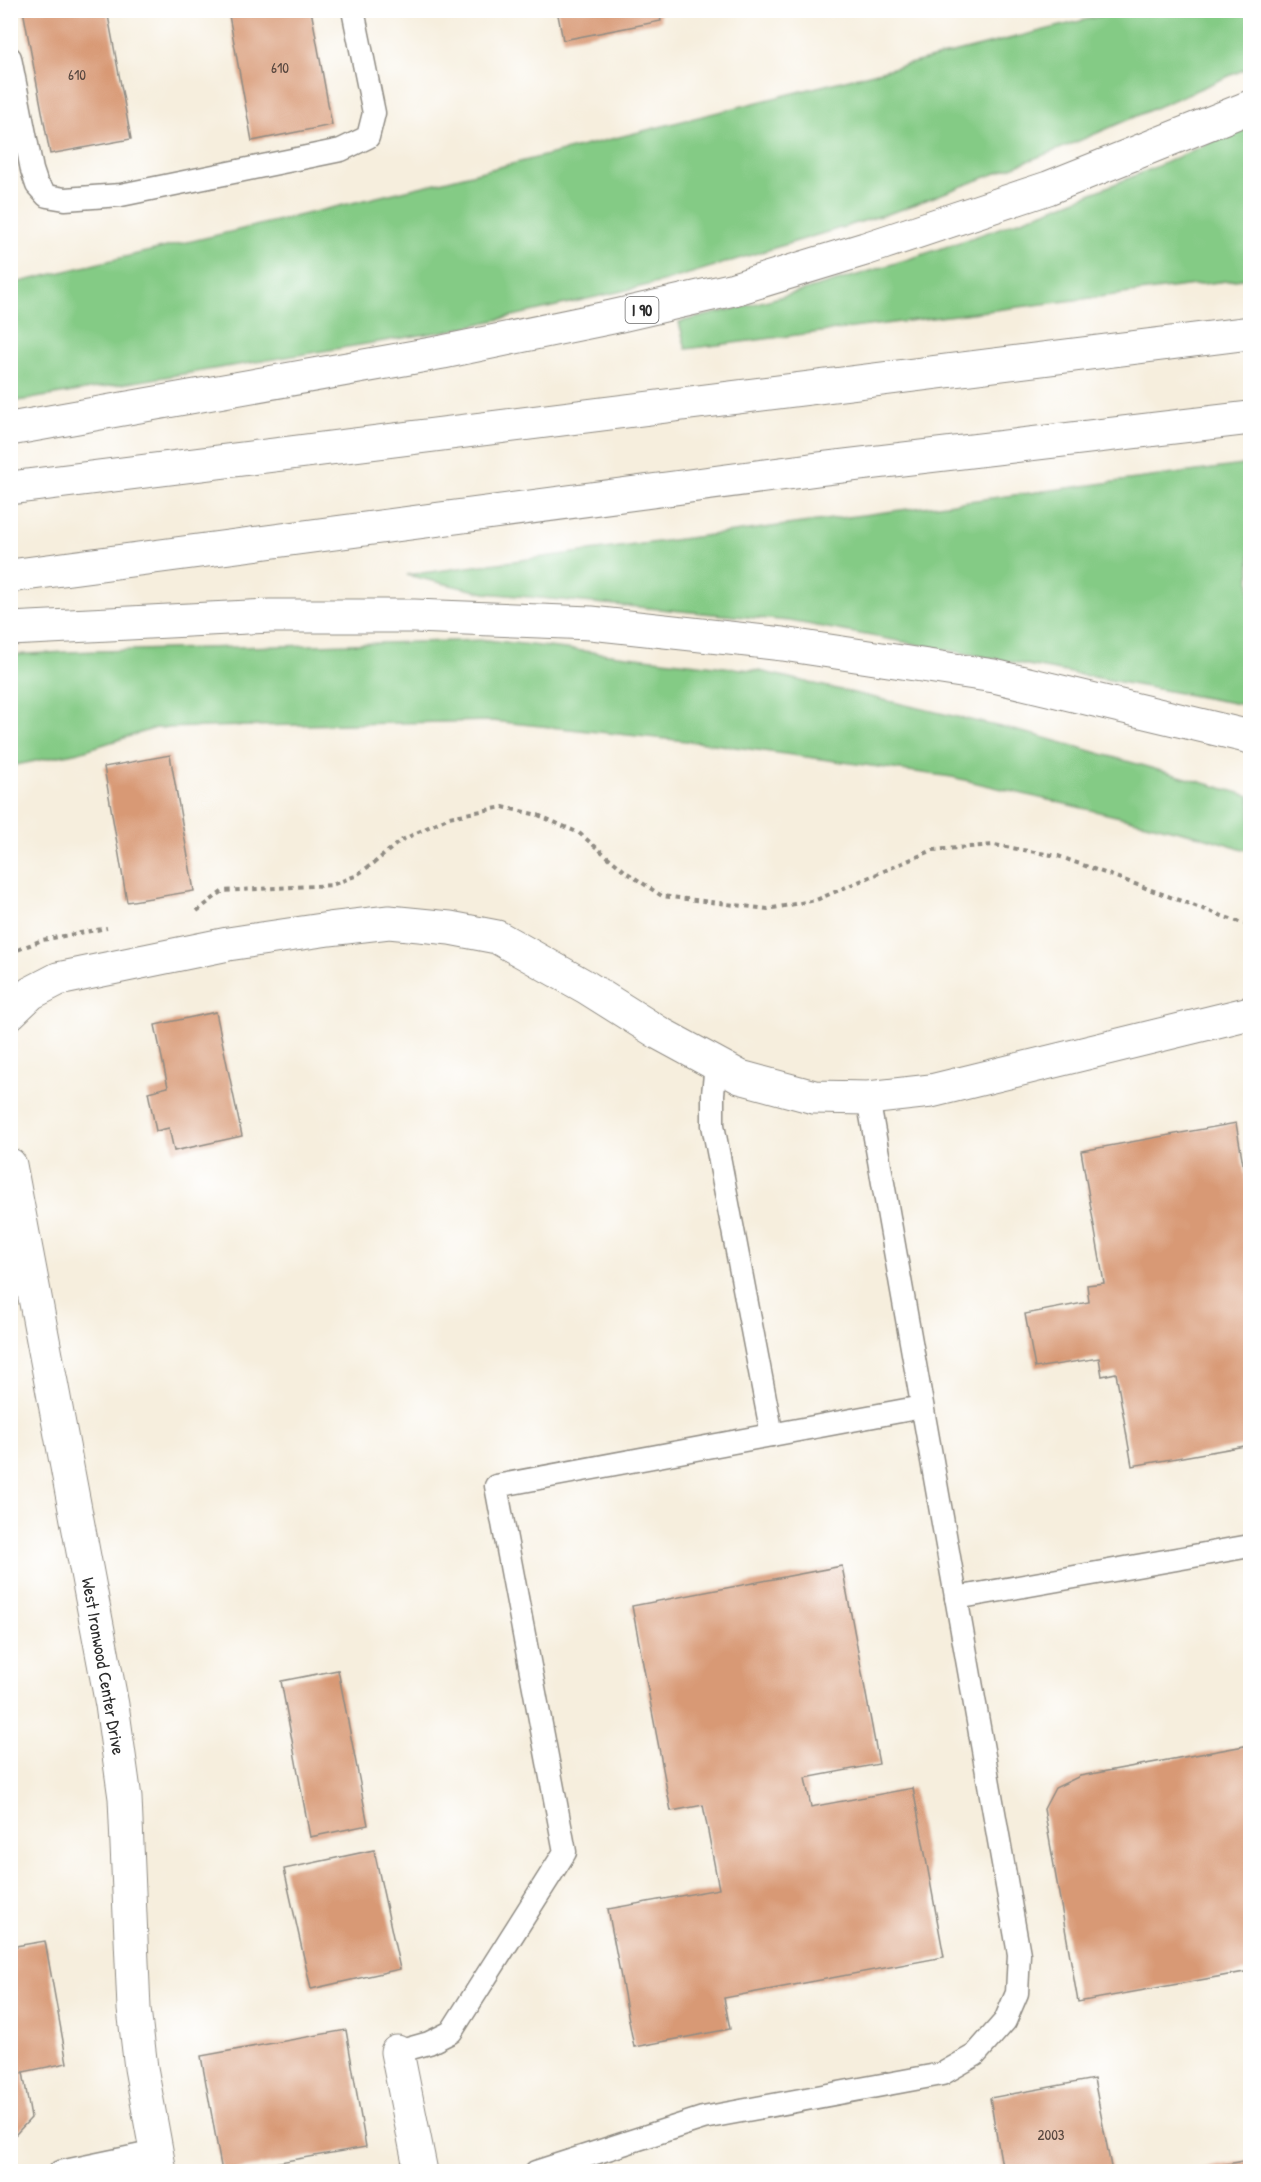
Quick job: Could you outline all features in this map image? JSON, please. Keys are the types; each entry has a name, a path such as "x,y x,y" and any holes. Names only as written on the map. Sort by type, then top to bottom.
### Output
{"main road":[{"name":"I 90","path":"10,429 443,352 734,289 865,249 1048,188 1251,106"},
{"path":"10,488 1251,333"},
{"path":"10,576 818,469 1251,418"},
{"path":"10,629 270,616 414,616 591,623 783,644 994,676 1251,737"},
{"path":"10,1013 31,993 57,979 228,944 389,922 450,928 498,937 586,987 659,1033 740,1077 814,1097 868,1098 931,1091 1251,1013"},
{"name":"West Ironwood Center Drive","path":"10,1165 112,1705 124,1798 134,2009 141,2068 158,2162"},
{"path":"397,2052 421,2172"}],"lane":[{"path":"10,58 32,170 38,185 47,196 65,199 122,195 341,150 368,137 374,113 353,10"},
{"path":"716,1064 712,1094 713,1125 772,1435"},
{"path":"536,2172 703,2118 942,2074 975,2055 1005,2021 1017,1993 1019,1954 868,1098"},
{"path":"397,2052 429,2043 451,2032 565,1852 496,1486 922,1407"},
{"path":"956,1598 1251,1546"},
{"path":"60,2172 158,2162"}],"path":[{"path":"186,913 197,911 224,891 332,885 355,876 400,841 449,817 503,807 538,815 579,833 626,872 662,896 768,909 816,900 933,850 994,845 1058,856 1251,926"},
{"path":"10,953 42,940 108,928"}],"green space":[{"path":"1120,11 1250,11 1250,67 1067,146 900,210 662,282 452,330 11,402 11,284 432,184"},
{"path":"1250,124 1250,278 686,349 679,322 852,277 966,240 1134,176"},
{"path":"1250,464 1250,706 790,621 485,593 407,575"},
{"path":"487,640 759,671 1035,735 1250,796 1250,851 1200,836 952,777 706,743 492,721 156,728 79,752 11,766 11,655"}],"building":[{"path":"23,10 107,10 131,139 50,154"},
{"path":"228,10 311,10 332,125 252,141"},
{"path":"557,10 659,10 661,21 563,40"},
{"path":"170,755 194,891 127,902 104,767"},
{"path":"216,1012 242,1136 174,1151 169,1128 156,1131 148,1092 168,1087 155,1025"},
{"path":"1236,1123 1250,1205 1250,1445 1132,1466 1116,1373 1102,1376 1099,1358 1035,1368 1025,1314 1089,1302 1087,1285 1104,1283 1081,1151"},
{"path":"842,1566 879,1764 805,1778 811,1807 913,1788 944,1957 724,1998 730,2029 634,2047 608,1909 719,1889 703,1805 671,1811 632,1606"},
{"path":"338,1670 368,1825 310,1837 281,1681"},
{"path":"1250,1745 1250,1971 1078,2002 1044,1809 1055,1788 1080,1776"},
{"path":"374,1850 400,1969 311,1989 284,1869"},
{"path":"45,1941 67,2063 23,2072 31,2118 16,2134 10,2135 10,1947"},
{"path":"346,2030 366,2147 222,2172 201,2056"},
{"path":"1094,2079 1112,2172 1003,2172 990,2098"},
{"path":"1250,2160 1250,2172 1194,2172 1194,2170"}]}
